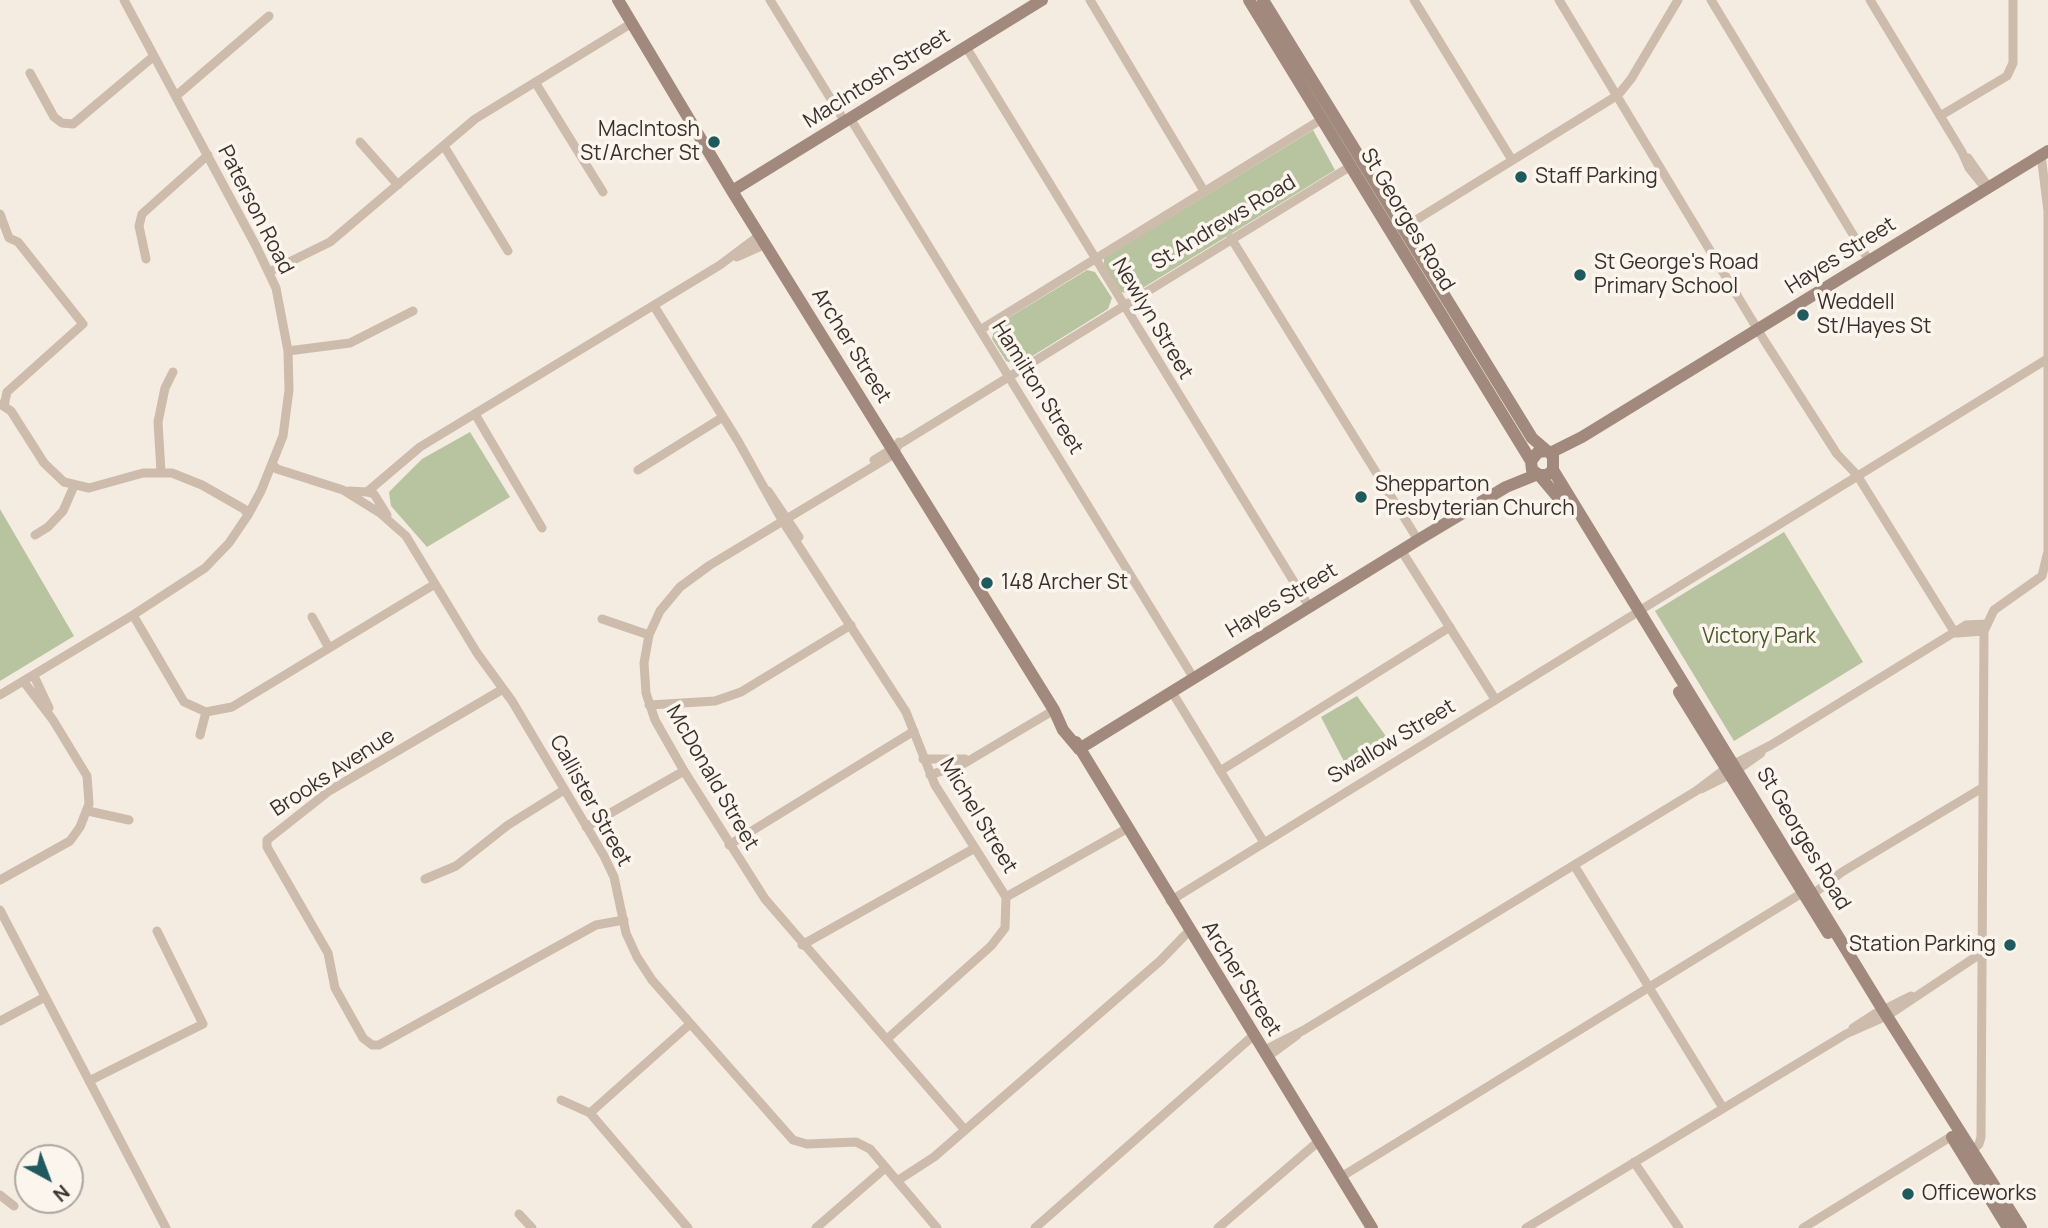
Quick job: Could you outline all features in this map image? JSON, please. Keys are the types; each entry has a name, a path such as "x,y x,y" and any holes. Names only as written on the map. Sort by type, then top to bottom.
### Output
{"street":[{"name":"Paterson Road","path":"0,695 205,568 229,543 248,515 283,436 289,390 288,351 280,303 269,272 124,0"},
{"name":"Archer Street","path":"618,0 732,191 895,447 1054,710 1064,733 1079,749 1372,1228"},
{"name":"Hamilton Street","path":"770,0 1009,376 1193,677"},
{"name":"MacIntosh Street","path":"732,191 1042,0"},
{"path":"1090,0 1204,191"},
{"path":"1414,0 1512,160"},
{"path":"1559,0 1838,454 1857,475 1955,634"},
{"path":"1398,231 1618,95 1631,79 1678,0"},
{"path":"1711,0 1869,261"},
{"path":"1870,0 1962,152 1985,181 1986,190"},
{"path":"1940,116 2007,76 2013,63 2013,0"},
{"name":"St Georges Road","path":"1258,2 1358,170 1523,435 1531,462"},
{"path":"176,96 269,16"},
{"path":"269,272 330,242 475,119 632,23"},
{"name":"Newlyn Street","path":"966,47 1310,608"},
{"path":"30,73 54,117 62,123 73,124 154,56"},
{"path":"535,82 603,192"},
{"name":"St Andrews Road","path":"980,330 1327,115"},
{"path":"360,142 398,185"},
{"path":"444,146 508,251"},
{"path":"146,259 139,226 142,214 208,155"},
{"path":"1968,1153 1980,1141 1985,628 1994,610 2042,576 2047,565 2046,157"},
{"name":"Hayes Street","path":"1548,452 1582,437 1986,190 2046,157"},
{"name":"St Andrews Road","path":"895,447 1231,238 1358,170"},
{"path":"0,214 5,240 18,242 83,324 14,387 2,405 16,417 52,471 74,486 104,486 143,473 161,472 189,479 222,498 240,514 248,515"},
{"path":"1231,238 1418,540"},
{"path":"369,498 390,472 420,447 763,239"},
{"name":"Michel Street","path":"654,306 906,712 930,775 1006,897 1005,928 991,946 887,1039"},
{"path":"288,351 350,343 413,311"},
{"name":"Swallow Street","path":"1170,901 1263,841 2047,359"},
{"path":"161,472 158,422 165,388 173,372"},
{"path":"475,414 542,528"},
{"path":"638,470 723,416"},
{"name":"St Georges Road","path":"1523,435 1548,452"},
{"name":"Hayes Street","path":"1553,469 1582,437"},
{"name":"McDonald Street","path":"895,447 680,587 660,611 649,635 644,663 649,705 684,771 765,899 802,945 965,1130"},
{"path":"1538,452 1548,452 1555,460 1553,469 1539,475 1531,462 1538,452"},
{"name":"Hayes Street","path":"1506,487 1531,462"},
{"name":"Callister Street","path":"272,464 277,469 304,475 369,498 406,536 565,790 614,877 636,957 690,1024 793,1140 807,1144 856,1142 870,1149 937,1228"},
{"name":"St Georges Road","path":"1553,469 1563,495 1881,1014 1955,1134 2021,1228"},
{"name":"Hayes Street","path":"1079,749 1506,487 1539,475"},
{"name":"St Georges Road","path":"1539,475 1563,495"},
{"path":"34,535 48,527 63,511 74,486"},
{"path":"1401,550 1496,699"},
{"path":"133,615 184,702 206,712 232,707 435,584"},
{"path":"312,617 330,648"},
{"path":"602,619 649,635"},
{"path":"649,705 706,703 741,692 851,625"},
{"path":"1035,1228 1219,1067 1260,1046 1304,1030 1966,625 1985,628"},
{"path":"1220,771 1450,627"},
{"path":"34,676 53,720"},
{"path":"0,880 70,841 88,811 87,776 53,720 24,682"},
{"name":"Brooks Avenue","path":"503,689 329,791 267,840 267,846 328,953 335,988 363,1038 372,1045 379,1045 596,925 624,920"},
{"path":"1172,692 1263,841"},
{"path":"930,775 974,759 1054,710"},
{"path":"200,734 206,712"},
{"path":"729,845 914,732"},
{"path":"923,759 974,759"},
{"path":"586,827 684,771"},
{"path":"1341,1177 1982,788"},
{"path":"425,879 456,866 508,825 565,790"},
{"path":"88,811 128,820"},
{"path":"1006,897 1128,828"},
{"path":"802,945 975,848"},
{"path":"1574,865 1723,1108"},
{"path":"0,910 166,1228"},
{"path":"89,1081 203,1024 157,931"},
{"path":"900,1184 1192,935"},
{"path":"1526,1228 1980,954"},
{"path":"0,1021 45,997"},
{"path":"590,1113 690,1024"},
{"path":"561,1100 590,1113 688,1228"},
{"path":"1803,1228 1955,1134"},
{"path":"1218,1228 1319,1141"},
{"path":"1638,1160 1679,1228"},
{"path":"816,1228 885,1168"},
{"name":"St Georges Road","path":"1990,1187 2008,1228"},
{"path":"519,1214 532,1228"}],"green space":[{"path":"1313,130 1335,170 1133,294 1120,292 1104,266 1104,258"},
{"path":"1087,270 1095,272 1112,298 1108,309 1018,365 1006,361 992,339 995,326"},
{"path":"470,432 510,497 427,547 391,506 389,492 422,459"},
{"path":"0,509 74,636 0,681"},
{"name":"Victory Park","path":"1784,532 1863,662 1734,741 1655,611"},
{"path":"1357,696 1393,746 1350,773 1321,717"}],"place":[{"name":"MacIntosh St/Archer St","path":"714,142"},
{"name":"Staff Parking","path":"1521,177"},
{"name":"St George's Road Primary School","path":"1580,275"},
{"name":"Weddell St/Hayes St","path":"1803,315"},
{"name":"Shepparton Presbyterian Church","path":"1361,497"},
{"name":"148 Archer St","path":"987,583"},
{"name":"Station Parking","path":"2010,945"},
{"name":"Officeworks","path":"1908,1194"}]}
